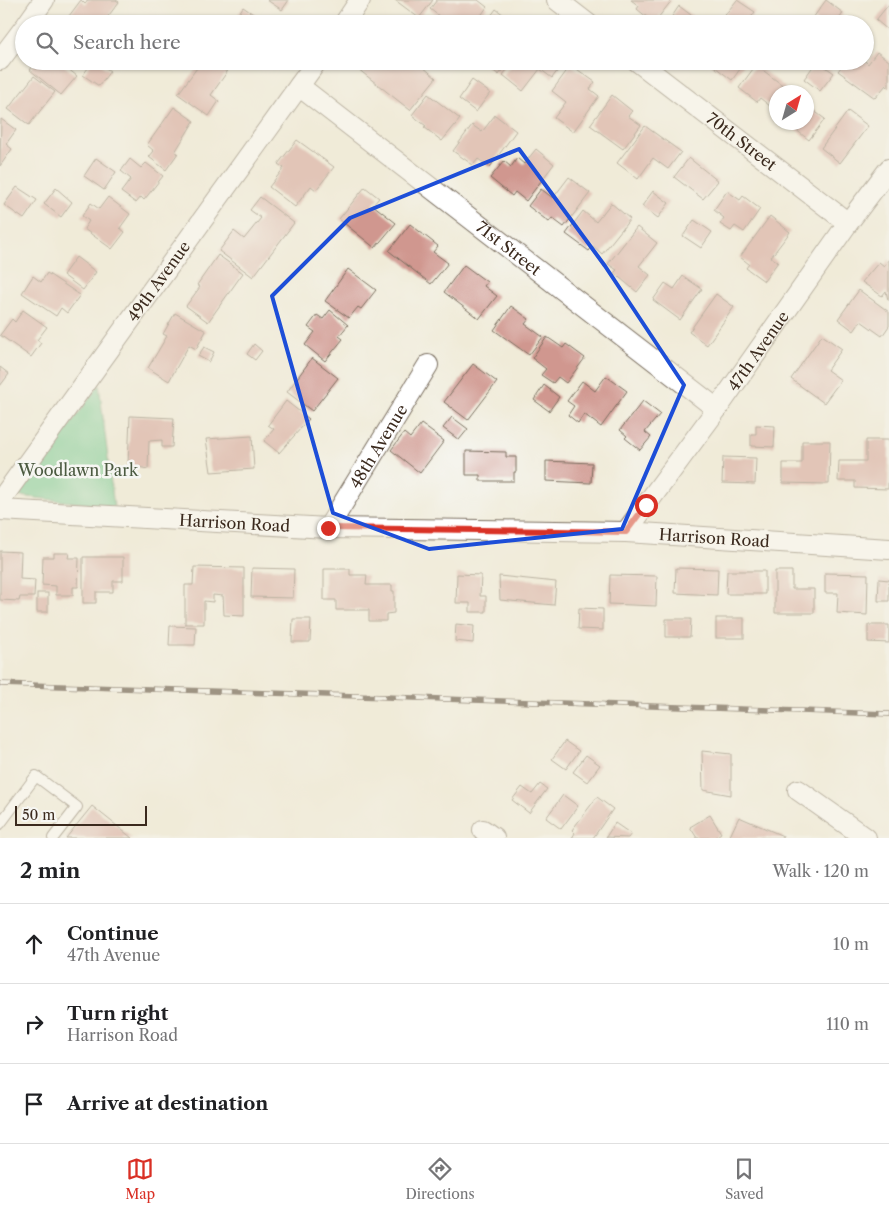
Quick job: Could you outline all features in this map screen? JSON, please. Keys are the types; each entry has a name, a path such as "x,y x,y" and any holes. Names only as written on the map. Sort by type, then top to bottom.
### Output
{"street":[{"path":"33,15 44,0"},
{"path":"350,15 360,0"},
{"path":"557,0 576,15"},
{"path":"0,60 15,40"},
{"name":"49th Avenue","path":"0,501 311,70"},
{"name":"70th Street","path":"649,70 848,223"},
{"name":"71st Street","path":"299,86 717,409"},
{"name":"47th Avenue","path":"626,532 717,409 848,223 889,169"},
{"name":"48th Avenue","path":"328,528 428,365"},
{"name":"Harrison Road","path":"0,510 328,528 626,532 889,549"},
{"path":"798,790 866,838"}],"lane":[{"path":"0,824 36,776 77,807 53,838"}],"highlighted area":[{"path":"519,149 605,266 684,385 622,529 429,549 333,513 272,296 350,218"}],"green space":[{"name":"Woodlawn Park","path":"99,385 114,507 19,496"}],"building":[{"path":"81,0 85,4 88,0 116,0 119,2 109,15 70,15"},
{"path":"267,0 289,0 282,10"},
{"path":"395,0 433,0 421,15 415,15"},
{"path":"437,0 478,0 487,7 481,15 438,15 430,9"},
{"path":"631,0 672,0 660,15 644,15 637,9 639,6"},
{"path":"737,0 755,12 753,15 725,15"},
{"path":"826,0 843,13 842,15 815,15"},
{"path":"889,4 889,31 876,20"},
{"path":"679,6 691,15 673,15"},
{"path":"243,7 255,15 238,15"},
{"path":"496,9 504,15 492,15"},
{"path":"877,52 889,61 889,88 886,85 875,98 838,71 874,70 874,56"},
{"path":"30,70 69,70 77,76 61,95"},
{"path":"87,70 110,71 99,86 83,75"},
{"path":"195,70 224,70 227,72 211,95 219,101 209,116 178,94"},
{"path":"359,70 427,70 436,78 410,110"},
{"path":"492,70 502,70 499,75"},
{"path":"507,70 539,70 523,91 503,75"},
{"path":"541,70 558,70 552,78"},
{"path":"567,70 578,70 595,82 590,89 599,96 573,132 554,118 566,102 552,91"},
{"path":"719,70 739,70 732,80"},
{"path":"752,70 763,70 782,85 769,85 769,105 760,98 757,102 739,88"},
{"path":"810,70 830,70 834,73 820,91 804,79"},
{"path":"34,76 55,92 29,125 8,109"},
{"path":"472,80 490,93 476,112 459,99"},
{"path":"428,94 460,119 442,141 412,115"},
{"path":"612,95 632,111 628,116 641,125 623,149 590,125"},
{"path":"174,107 194,121 175,152 178,153 166,170 149,157 154,151 147,145"},
{"path":"814,111 825,119 809,140 796,130 814,130"},
{"path":"848,111 868,126 840,163 821,148"},
{"path":"495,115 516,131 490,167 478,159 473,165 453,151 472,125 482,132"},
{"path":"1,119 16,130 6,144 12,149 0,166"},
{"path":"645,126 681,152 668,169 653,158 638,179 617,163"},
{"path":"297,140 334,167 316,190 311,186 295,207 269,187 284,168 278,164"},
{"path":"536,149 554,164 526,201 515,192 512,196 490,178 504,161 511,167 517,158 524,164"},
{"path":"96,158 116,172 104,190 84,176"},
{"path":"689,158 718,181 703,199 674,177"},
{"path":"130,159 141,168 146,163 163,176 144,200 141,197 136,203 121,192 131,179 121,171"},
{"path":"569,177 590,193 564,227 552,218 549,222 528,206 541,189 553,198"},
{"path":"17,187 37,200 24,219 4,205"},
{"path":"365,187 379,198 373,205 396,223 375,248 339,219"},
{"path":"56,188 72,202 61,217 44,204"},
{"path":"653,191 669,203 658,218 642,206"},
{"path":"727,191 740,200 743,196 760,209 744,232 735,226 731,231 720,224 724,218 714,210"},
{"path":"108,197 130,214 120,228 125,232 112,249 84,229 89,221 82,216 91,203 99,209"},
{"path":"260,197 294,223 253,277 219,251 234,231 244,239 261,218 250,210"},
{"path":"611,203 630,219 602,254 593,246 589,251 566,234 583,211 596,222"},
{"path":"770,216 790,232 771,257 778,262 764,281 746,268 749,264 740,257"},
{"path":"694,220 712,232 701,248 683,236"},
{"path":"410,224 438,246 433,252 448,263 431,284 389,251"},
{"path":"637,227 657,243 639,266 650,275 637,292 614,273 617,270 608,264"},
{"path":"218,255 243,273 208,322 186,306 200,287 197,285"},
{"path":"76,257 96,272 83,290 63,275"},
{"path":"889,259 888,300 886,291 882,296 862,282 879,262 884,266"},
{"path":"464,265 487,282 484,286 497,296 479,319 444,292"},
{"path":"348,269 376,290 361,309 358,307 349,318 325,301"},
{"path":"47,273 80,295 67,313 61,308 56,316 22,293 33,276 41,282"},
{"path":"683,276 702,289 680,320 653,300 665,283 674,289"},
{"path":"859,290 889,312 889,326 882,336 861,321 854,331 838,319"},
{"path":"716,294 734,307 707,345 689,332"},
{"path":"511,306 529,319 525,324 543,337 529,355 494,330"},
{"path":"23,310 47,327 37,340 41,343 31,357 0,335 12,319 15,322"},
{"path":"330,310 348,325 339,336 343,339 325,361 305,345 315,332 308,327 317,315 323,319"},
{"path":"175,313 206,331 196,349 189,345 169,381 148,368 167,336 163,334"},
{"path":"822,335 842,349 827,370 841,380 824,403 791,379"},
{"path":"547,337 563,348 566,344 585,358 566,383 558,377 553,383 541,375 546,369 532,358"},
{"path":"254,344 262,351 255,360 247,354"},
{"path":"204,347 214,352 209,362 198,356"},
{"path":"312,358 338,378 312,411 287,392"},
{"path":"473,364 497,382 468,420 444,402"},
{"path":"0,367 9,374 0,386"},
{"path":"606,376 627,391 601,427 584,414 578,423 568,415 574,406 567,401 582,381 595,391"},
{"path":"544,385 559,397 549,411 534,400"},
{"path":"286,401 309,419 279,453 264,441 274,429 268,425"},
{"path":"643,401 660,414 645,432 651,437 640,450 625,438 627,436 620,430"},
{"path":"130,416 174,418 172,447 162,447 162,440 149,441 148,469 128,465"},
{"path":"452,417 468,429 459,440 443,428"},
{"path":"421,424 444,441 420,473 391,450 404,433 410,438"},
{"path":"756,425 775,426 774,447 751,446 751,434 756,434"},
{"path":"252,436 254,469 211,472 206,439"},
{"path":"866,440 889,440 888,489 855,488 855,481 838,481 839,461 866,461"},
{"path":"802,441 830,441 829,484 783,483 783,463 802,463"},
{"path":"466,451 506,452 506,457 516,457 514,481 480,481 480,475 466,475"},
{"path":"723,457 756,458 755,484 722,483"},
{"path":"546,461 592,463 591,483 546,481"},
{"path":"0,551 21,552 20,579 35,580 34,597 20,597 19,601 0,600"},
{"path":"54,553 69,553 68,558 79,558 78,587 73,587 73,595 56,595 56,586 42,585 43,557 54,557"},
{"path":"83,557 123,557 123,581 113,581 113,592 96,592 96,603 83,603"},
{"path":"194,567 244,568 244,616 224,615 223,596 213,595 213,602 204,601 204,624 185,624 185,585 193,585"},
{"path":"252,568 294,569 293,598 251,597"},
{"path":"676,568 718,569 717,595 675,593"},
{"path":"324,569 350,569 350,575 367,575 366,585 392,585 392,591 394,591 394,613 386,614 386,621 369,621 369,610 336,610 336,600 324,600"},
{"path":"727,571 765,571 765,594 726,594"},
{"path":"775,571 792,571 792,589 814,589 814,613 775,613"},
{"path":"825,573 868,574 867,615 837,613 838,593 825,593"},
{"path":"457,574 481,575 480,596 486,596 486,612 470,612 470,603 456,603"},
{"path":"610,575 657,576 656,606 609,604"},
{"path":"499,576 556,582 554,605 500,600"},
{"path":"879,579 889,580 889,601 878,601"},
{"path":"37,593 48,593 48,612 37,612"},
{"path":"579,608 603,609 603,630 578,629"},
{"path":"716,618 744,618 744,638 716,638"},
{"path":"293,619 311,619 310,642 292,642"},
{"path":"666,619 691,619 690,637 666,637"},
{"path":"456,624 474,626 473,643 455,641"},
{"path":"868,625 889,625 889,643 868,642"},
{"path":"170,626 196,627 195,645 169,645"},
{"path":"565,741 579,751 566,769 552,759"},
{"path":"702,751 731,754 731,795 703,790"},
{"path":"586,755 600,765 587,782 573,772"},
{"path":"540,784 547,789 529,813 512,800 522,787 532,794"},
{"path":"563,795 578,806 561,829 546,818"},
{"path":"597,797 613,809 593,838 572,838 575,833 572,830"},
{"path":"92,806 132,838 66,838"},
{"path":"710,815 721,833 714,838 697,838 690,827"},
{"path":"739,817 783,836 782,838 729,838"},
{"path":"615,823 631,834 628,838 606,837"}],"railway":[{"path":"0,684 889,714"}],"route":[{"path":"328,528 626,532 646,505"}]}
